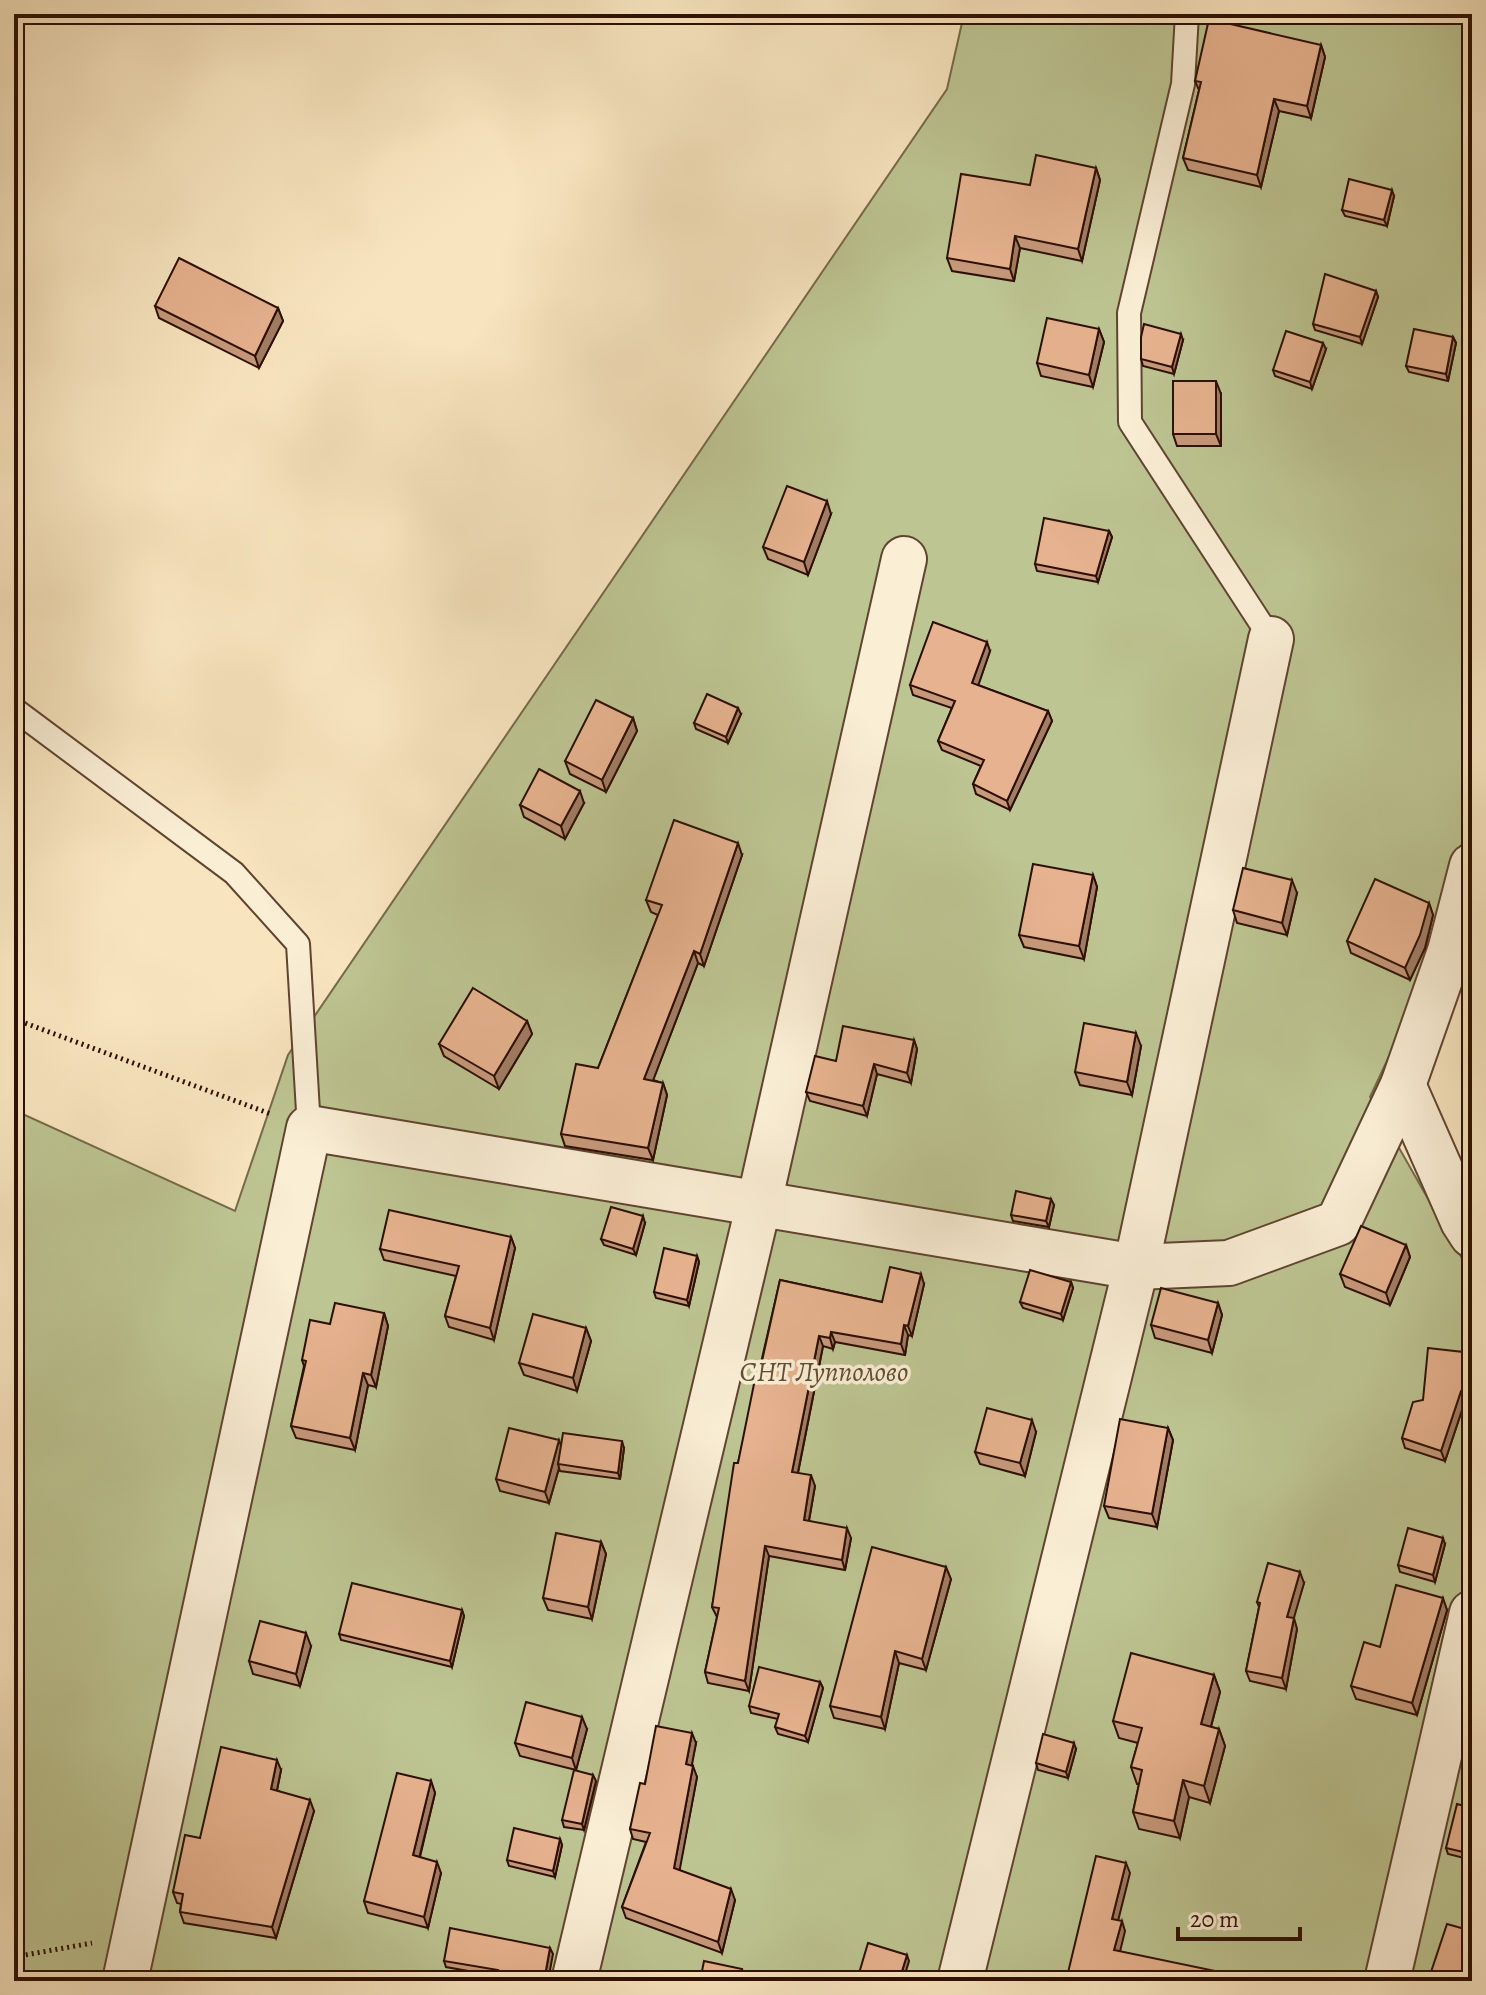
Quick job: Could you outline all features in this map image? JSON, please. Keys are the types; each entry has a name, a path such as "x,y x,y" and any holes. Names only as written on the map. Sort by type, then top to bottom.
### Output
{"street":[{"path":"574,1981 759,1203 904,559"},
{"path":"960,1981 1136,1267 1271,639"},
{"path":"125,1981 309,1128 1136,1267 1229,1263 1338,1223 1403,1085 1450,951 1472,866"},
{"path":"1403,1085 1472,1235"},
{"path":"1387,1981 1472,1613"}],"lane":[{"path":"1187,14 1183,84 1129,313 1130,422 1271,639"},
{"path":"14,709 234,873 298,944 309,1128"}],"path":[{"path":"14,1019 309,1128"},
{"path":"14,1957 135,1936"}],"green space":[{"name":"СНТ Лупполово","path":"964,14 1472,14 1472,798 1438,952 1370,1097 1472,1276 1472,1981 14,1981 14,1110 235,1211 288,1055 947,89"}],"building":[{"path":"1209,19 1321,45 1307,106 1274,99 1257,175 1183,158 1201,82 1195,81"},
{"path":"1036,155 1096,168 1078,249 1015,236 1010,269 947,258 961,174 1030,185"},
{"path":"1349,179 1392,190 1384,220 1342,210"},
{"path":"179,258 278,308 255,356 155,306"},
{"path":"1325,274 1376,291 1360,337 1313,324"},
{"path":"1047,318 1099,329 1089,375 1037,363"},
{"path":"1144,324 1181,334 1172,367 1141,359"},
{"path":"1414,329 1453,337 1446,374 1406,366"},
{"path":"1286,331 1323,343 1310,382 1273,370"},
{"path":"1173,381 1216,381 1216,434 1173,434"},
{"path":"787,486 827,501 804,562 763,547"},
{"path":"1044,518 1109,531 1096,576 1035,564"},
{"path":"933,622 987,642 972,683 1048,711 1007,801 973,784 984,760 938,741 955,701 910,685"},
{"path":"707,694 738,708 726,737 694,723"},
{"path":"596,700 633,718 602,780 565,761"},
{"path":"539,769 580,791 561,826 520,805"},
{"path":"674,820 738,843 700,954 694,951 644,1079 663,1083 648,1148 561,1134 576,1064 598,1068 662,905 646,900"},
{"path":"1033,864 1093,875 1079,946 1019,935"},
{"path":"1243,868 1292,880 1282,923 1233,910"},
{"path":"1375,879 1429,903 1420,935 1405,968 1347,941"},
{"path":"473,988 527,1021 494,1076 439,1044"},
{"path":"1084,1023 1136,1033 1127,1082 1075,1072"},
{"path":"843,1026 914,1040 907,1073 874,1064 863,1106 806,1092 815,1056 836,1061"},
{"path":"1016,1191 1051,1199 1046,1221 1011,1215"},
{"path":"611,1207 643,1216 633,1249 601,1239"},
{"path":"389,1210 511,1237 490,1328 445,1316 459,1266 380,1249"},
{"path":"1361,1226 1406,1245 1386,1293 1340,1274"},
{"path":"664,1248 697,1256 687,1300 654,1292"},
{"path":"890,1267 921,1274 901,1344 831,1332 830,1338 819,1336 792,1472 811,1475 804,1520 847,1528 842,1560 765,1546 745,1681 705,1672 719,1608 712,1607 734,1463 738,1463 780,1280 882,1302"},
{"path":"1030,1270 1071,1282 1061,1314 1020,1302"},
{"path":"1161,1288 1218,1303 1208,1340 1151,1325"},
{"path":"335,1303 384,1313 371,1375 363,1373 350,1438 291,1426 306,1361 302,1360 310,1320 330,1324"},
{"path":"533,1314 586,1328 573,1378 519,1363"},
{"path":"1428,1348 1472,1353 1472,1392 1461,1391 1441,1451 1402,1438 1413,1402 1423,1400"},
{"path":"987,1408 1032,1420 1020,1463 975,1452"},
{"path":"1120,1419 1168,1428 1152,1514 1104,1506"},
{"path":"509,1428 559,1440 545,1492 496,1479"},
{"path":"563,1433 622,1441 618,1473 558,1464"},
{"path":"1408,1528 1443,1538 1433,1575 1398,1565"},
{"path":"556,1533 601,1542 588,1607 543,1598"},
{"path":"872,1547 946,1567 922,1659 895,1651 881,1717 830,1706"},
{"path":"1268,1563 1300,1572 1287,1617 1294,1618 1282,1678 1246,1671 1260,1603 1257,1602"},
{"path":"352,1583 462,1610 450,1661 339,1634"},
{"path":"1396,1585 1443,1598 1412,1703 1351,1686 1364,1642 1380,1647"},
{"path":"260,1621 306,1633 296,1674 249,1661"},
{"path":"1131,1653 1214,1675 1201,1724 1219,1729 1204,1786 1183,1780 1174,1821 1133,1812 1142,1770 1131,1767 1142,1728 1113,1721"},
{"path":"759,1667 820,1682 805,1736 775,1727 779,1714 749,1706"},
{"path":"526,1702 582,1717 572,1758 515,1743"},
{"path":"656,1726 692,1733 686,1764 693,1766 674,1868 731,1889 718,1942 622,1907 650,1833 630,1829 640,1783 645,1784"},
{"path":"1043,1734 1074,1743 1066,1772 1036,1763"},
{"path":"221,1747 277,1760 271,1789 310,1800 272,1927 180,1912 183,1894 173,1892 185,1835 200,1838"},
{"path":"574,1770 593,1775 582,1824 562,1820"},
{"path":"397,1773 431,1781 413,1855 437,1862 424,1917 364,1901"},
{"path":"1457,1804 1472,1808 1472,1854 1446,1848"},
{"path":"514,1828 560,1839 553,1871 507,1860"},
{"path":"1096,1856 1126,1863 1112,1919 1122,1921 1114,1950 1220,1972 1219,1981 1066,1981"},
{"path":"1447,1924 1472,1931 1472,1981 1428,1981"},
{"path":"450,1928 550,1948 544,1981 495,1981 498,1970 444,1961"},
{"path":"868,1943 907,1955 899,1981 857,1980"},
{"path":"704,1961 742,1969 740,1981 700,1981"}]}
